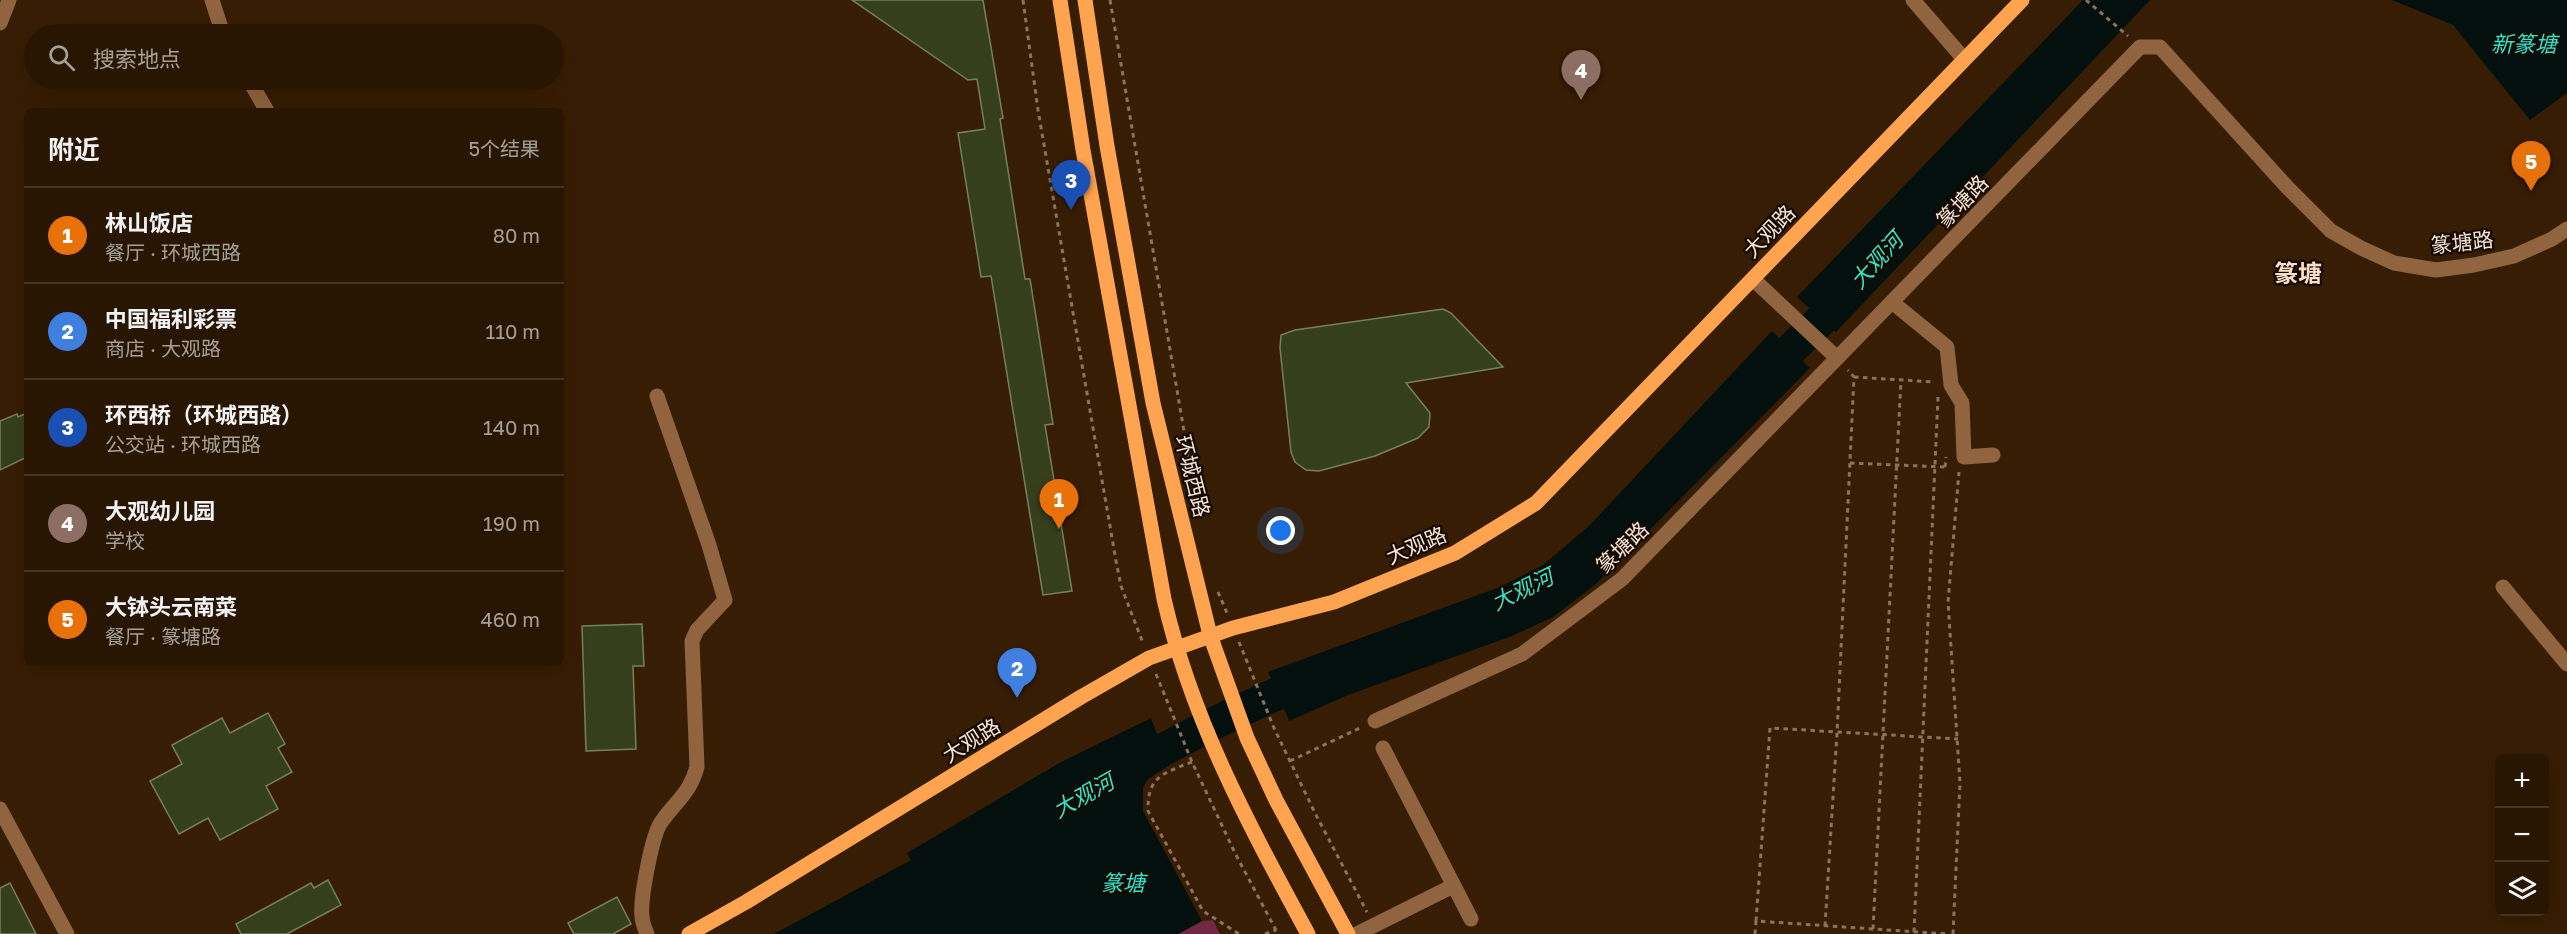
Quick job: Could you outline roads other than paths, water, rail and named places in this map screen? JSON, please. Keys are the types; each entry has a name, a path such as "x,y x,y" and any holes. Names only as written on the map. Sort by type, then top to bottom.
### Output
{"main road":[{"path":"1060,0 1087,173 1164,599 1175,648 1214,752 1245,817 1308,934"},
{"name":"环城西路","path":"1085,0 1107,146 1153,403 1210,635 1227,688 1247,738 1276,800 1348,934"},
{"name":"大观路","path":"689,934 746,902 1091,691 1149,658 1233,628 1334,602 1455,553 1536,503 2022,0"}],"street":[{"path":"0,23 9,0"},
{"path":"212,0 220,24"},
{"path":"1913,0 1964,58"},
{"name":"篆塘路","path":"1375,721 1522,654 1622,579 2140,47 2160,47 2287,187 2331,231 2394,263 2436,270 2474,265 2514,256 2552,239 2567,228"},
{"path":"255,90 265,108"},
{"path":"1753,279 1837,358"},
{"path":"1892,302 1947,347 1951,385 1962,403 1964,456 1993,455"},
{"path":"647,934 641,915 652,842 660,822 693,783 697,767 692,641 697,630 725,600 709,544 657,396"},
{"path":"2503,587 2567,664"},
{"path":"1383,748 1471,919"},
{"path":"0,809 67,934"},
{"path":"1357,934 1454,886"}],"water":[{"path":"2083,0 2150,0 1836,332 1797,297"},
{"name":"新篆塘","path":"2392,0 2567,0 2567,93 2530,120 2453,25"},
{"path":"1772,331 1810,368 1596,584 1553,617 1512,636 1348,695 1289,721 1268,672 1500,587 1543,565 1589,526"},
{"path":"1151,718 1169,765 1147,780 1143,788 1143,811 1202,921 1178,934 774,934 911,860 907,853 1061,762"}],"waterway":[{"name":"大观河","path":"1758,382 1852,286"},
{"name":"大观河","path":"1123,772 1219,721 1319,676"}],"place":[{"name":"大观幼儿园","path":"1581,100"},
{"name":"大钵头云南菜","path":"2531,191"},
{"name":"环西桥（环城西路）","path":"1071,210"},
{"name":"林山饭店","path":"1059,529"},
{"name":"中国福利彩票","path":"1017,698"}],"district":[{"name":"篆塘","path":"2298,272"}]}
